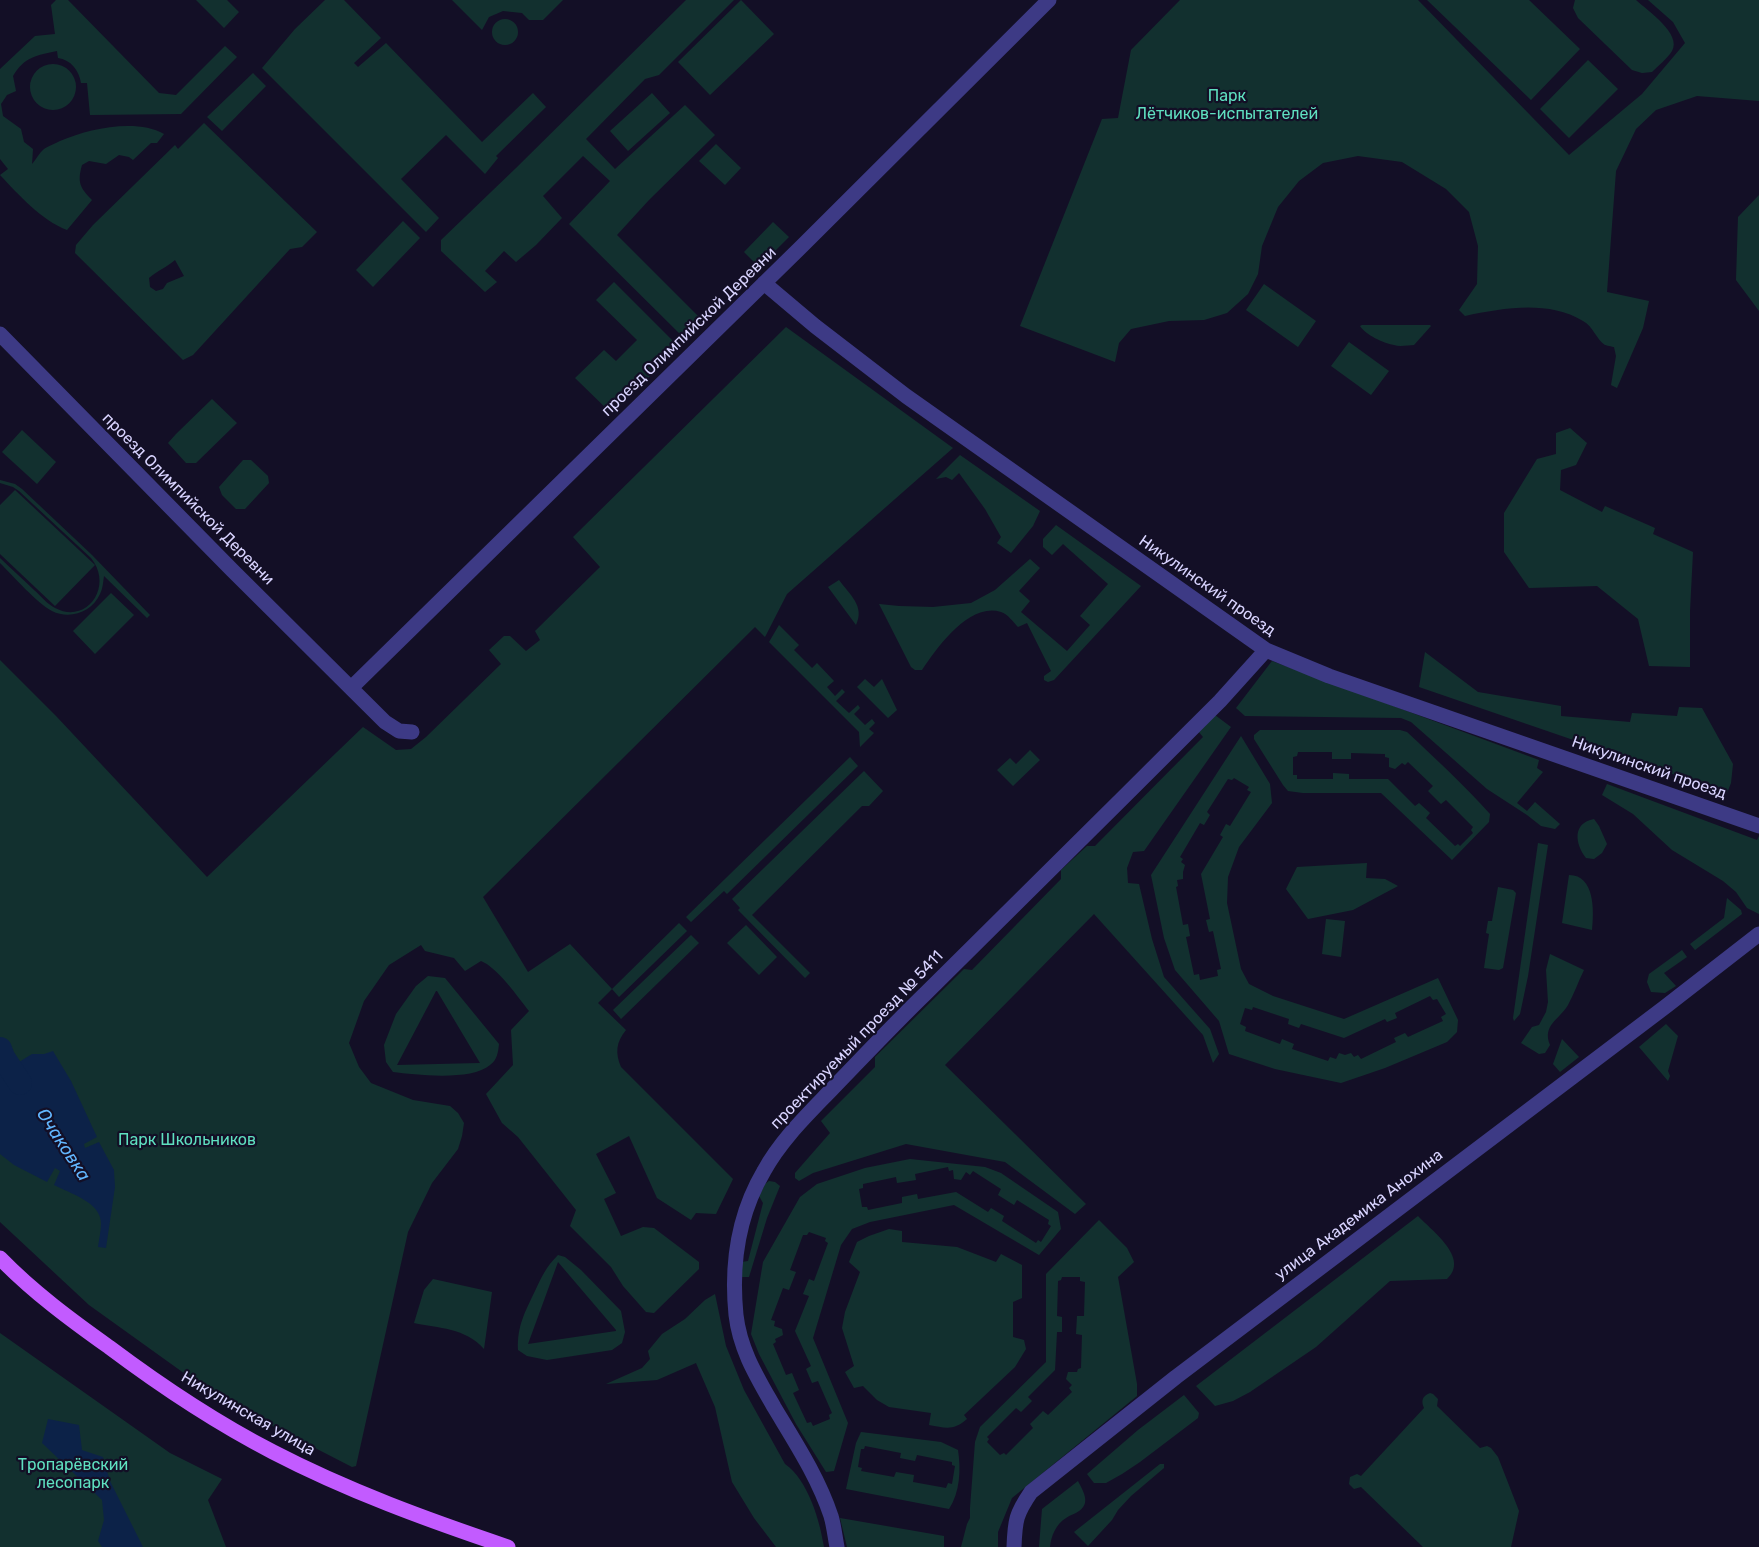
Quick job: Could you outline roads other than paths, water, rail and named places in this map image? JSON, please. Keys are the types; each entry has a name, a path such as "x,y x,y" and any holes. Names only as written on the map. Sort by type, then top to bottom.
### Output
{"main road":[{"name":"Никулинская улица","path":"0,1258 32,1288 150,1378 233,1430 316,1473 415,1515 508,1547"}],"street":[{"name":"проезд Олимпийской Деревни","path":"351,688 1049,0"},
{"name":"Никулинский проезд","path":"764,283 814,326 906,396 1266,650 1329,676 1759,826"},
{"name":"проезд Олимпийской Деревни","path":"0,334 232,570 389,725 404,733 412,732"},
{"name":"проектируемый проезд № 5411","path":"837,1547 832,1519 824,1496 752,1370 739,1334 735,1297 736,1250 749,1199 765,1169 790,1134 882,1037 1220,701 1266,650"},
{"name":"улица Академика Анохина","path":"1014,1547 1015,1524 1019,1510 1031,1492 1176,1377 1759,934"}],"water":[{"path":"53,1051 71,1081 97,1137 84,1144 85,1148 99,1142 114,1170 115,1187 106,1248 98,1247 101,1223 96,1209 83,1199 54,1185 60,1171 55,1168 47,1182 14,1165 0,1154 0,1058 12,1052 19,1062 32,1054"},
{"path":"48,1419 79,1425 82,1450 103,1457 110,1481 143,1547 102,1547 98,1541 104,1520 102,1500 42,1443"}],"waterway":[{"name":"Очаковка","path":"0,1049 20,1083"}],"park label":[{"name":"Парк Лётчиков-испытателей","path":"1227,105"},
{"name":"Парк Школьников","path":"187,1140"},
{"name":"Тропарёвский лесопарк","path":"73,1474"}]}
